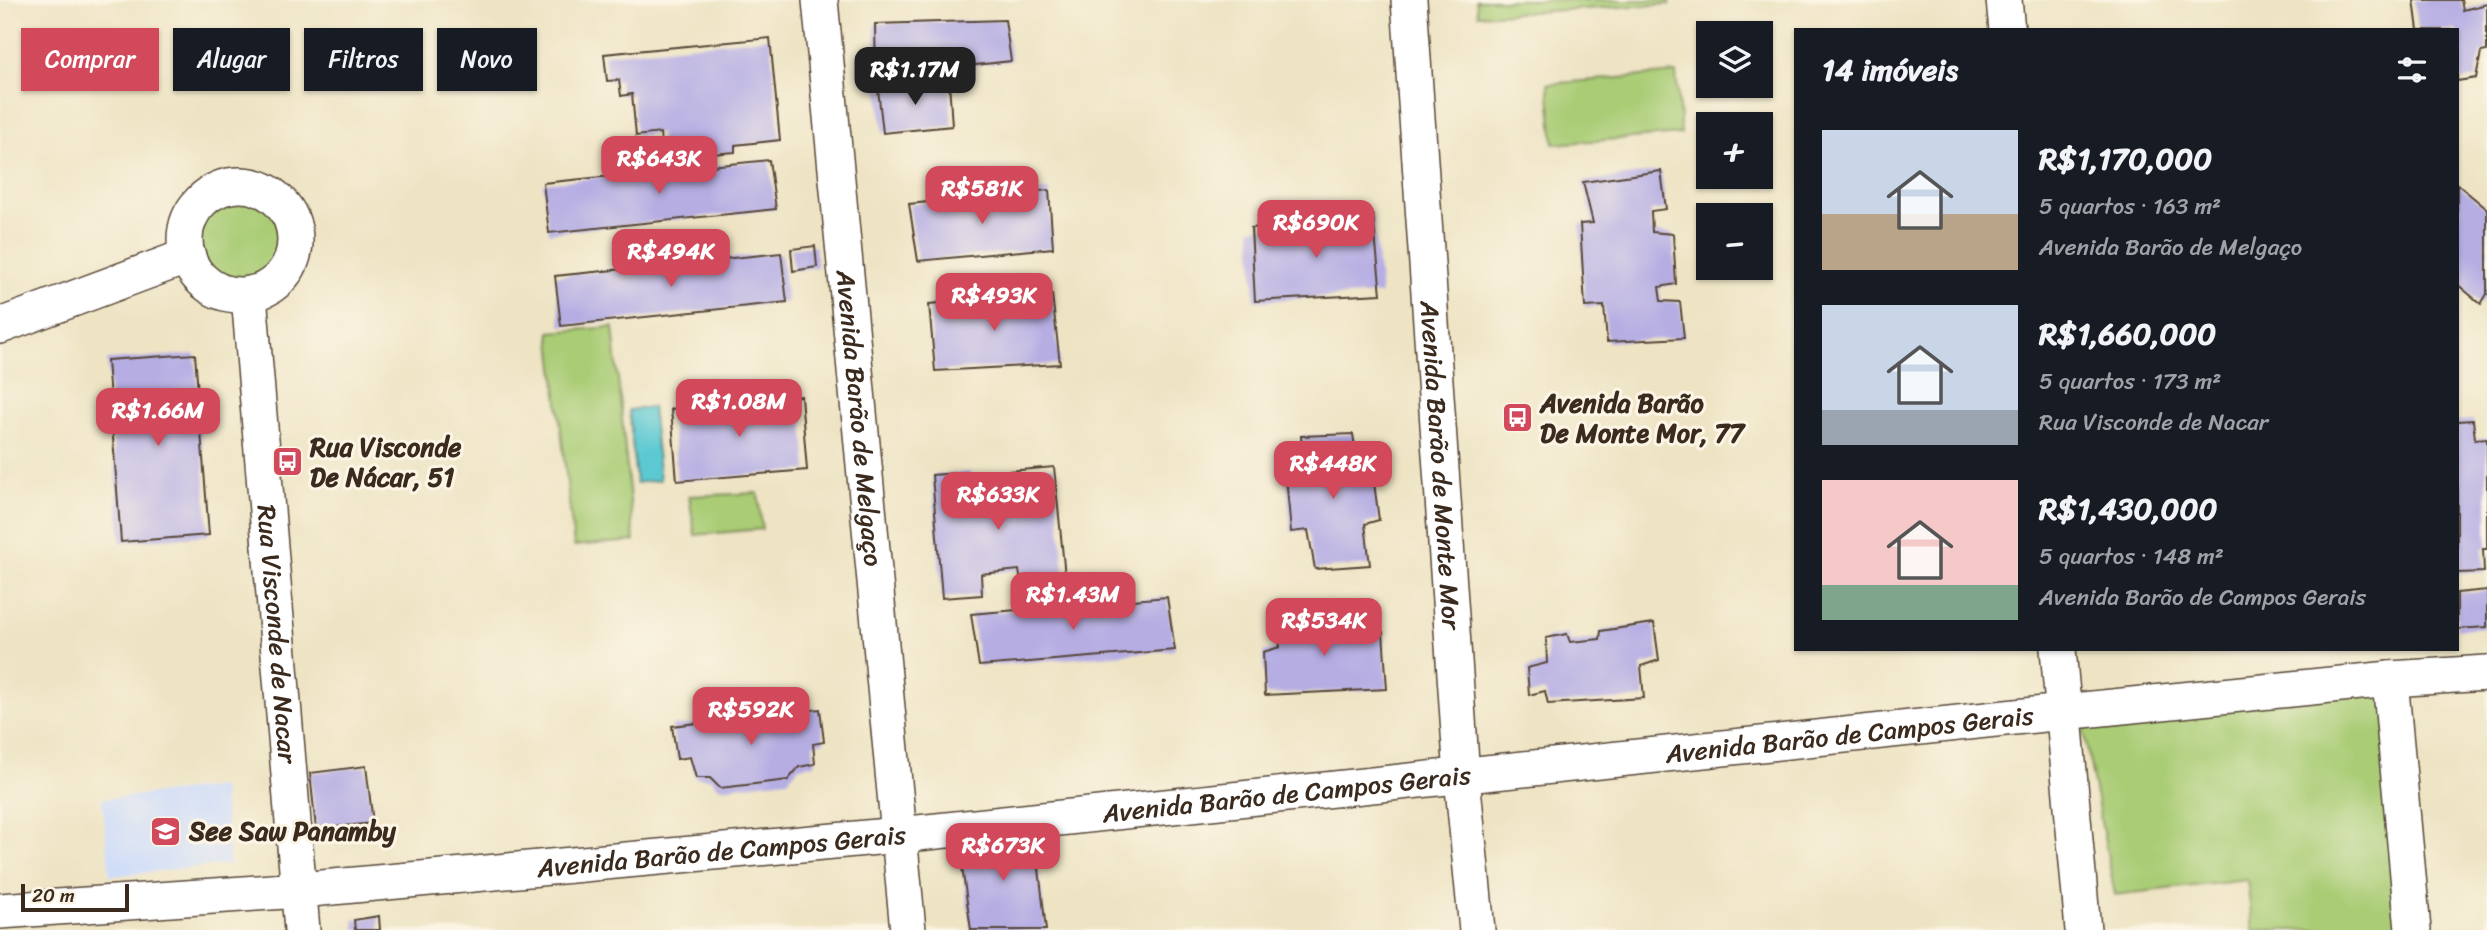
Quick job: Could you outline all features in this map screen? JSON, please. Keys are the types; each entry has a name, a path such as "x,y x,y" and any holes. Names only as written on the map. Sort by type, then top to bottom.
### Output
{"street":[{"name":"Avenida Barão de Melgaço","path":"820,0 908,930"},
{"name":"Avenida Barão de Monte Mor","path":"1409,0 1462,777 1476,930"},
{"path":"2004,0 2007,28"},
{"path":"233,185 251,186 270,193 284,206 293,223 296,242 292,261 282,277 267,289 249,295 229,295 211,287 196,274 188,256 185,237 189,219 200,202 215,191 233,185"},
{"path":"0,326 188,256"},
{"name":"Rua Visconde de Nacar","path":"249,295 302,930"},
{"path":"2058,651 2083,930"},
{"name":"Avenida Barão de Campos Gerais","path":"0,911 300,890 899,835 2063,712 2390,679 2487,673"},
{"path":"2390,679 2413,930"}],"shaded area":[{"name":"See Saw Panamby","path":"222,787 230,864 110,876 102,799"}],"green space":[{"path":"1476,0 1670,0 1670,4 1478,15"},
{"path":"1676,73 1681,134 1554,144 1548,84"},
{"path":"239,190 258,193 274,204 285,220 288,239 285,258 274,274 258,285 239,288 220,285 204,274 193,258 190,239 193,220 204,204 220,193"},
{"path":"613,327 634,541 574,546 550,332"},
{"path":"758,493 762,529 695,535 689,496"},
{"path":"2390,679 2413,930 2253,930 2247,880 2115,895 2080,711"}],"water":[{"path":"652,407 660,480 636,483 629,410"}],"building":[{"path":"2414,0 2461,0 2463,10 2487,4 2487,51 2481,52 2476,78 2459,81 2459,28 2418,28"},
{"path":"1005,20 1011,61 876,76 875,24"},
{"path":"770,38 780,140 735,145 735,152 663,158 660,133 636,136 632,94 621,96 619,80 607,81 604,54"},
{"path":"949,82 952,126 883,133 878,89"},
{"path":"769,160 776,209 549,233 543,183"},
{"path":"1661,171 1666,209 1651,211 1652,232 1673,234 1676,284 1659,287 1661,301 1680,302 1684,338 1607,342 1604,306 1585,307 1580,224 1593,223 1583,182"},
{"path":"2459,186 2487,209 2487,294 2481,304 2459,286"},
{"path":"1049,190 1053,248 918,261 909,204"},
{"path":"1373,215 1381,294 1255,301 1251,228"},
{"path":"815,246 817,267 793,271 791,249"},
{"path":"781,253 787,302 561,326 555,276"},
{"path":"1052,294 1060,364 935,371 929,304"},
{"path":"195,354 209,535 121,542 107,360"},
{"path":"801,396 807,470 677,481 671,409"},
{"path":"2473,420 2475,439 2487,438 2487,549 2483,549 2484,572 2459,573 2459,421"},
{"path":"1353,434 1358,468 1372,468 1379,520 1365,524 1370,565 1315,569 1308,530 1291,532 1286,476 1304,474 1301,436"},
{"path":"1054,467 1066,586 1022,590 1019,570 981,574 982,595 942,598 932,475 970,472 976,495 1009,493 1009,471"},
{"path":"2487,590 2487,627 2459,629 2459,593"},
{"path":"1167,597 1175,650 979,666 971,614"},
{"path":"1345,612 1348,632 1383,632 1387,689 1265,695 1263,652 1280,647 1277,621"},
{"path":"1654,623 1659,660 1641,666 1644,698 1548,704 1545,691 1529,695 1527,668 1547,663 1546,638 1567,634 1570,642 1600,639 1601,631"},
{"path":"820,709 824,742 813,744 815,764 799,767 788,780 720,788 710,778 696,778 690,757 677,759 672,726"},
{"path":"366,766 373,823 316,829 310,773"},
{"path":"1035,834 1046,930 971,930 958,839"},
{"path":"379,916 380,930 355,930 354,920"}],"place":[{"name":"Avenida Barão De Monte Mor, 77","path":"1517,418"},
{"name":"Rua Visconde De Nácar, 51","path":"287,462"},
{"name":"See Saw Panamby","path":"166,831"}]}
